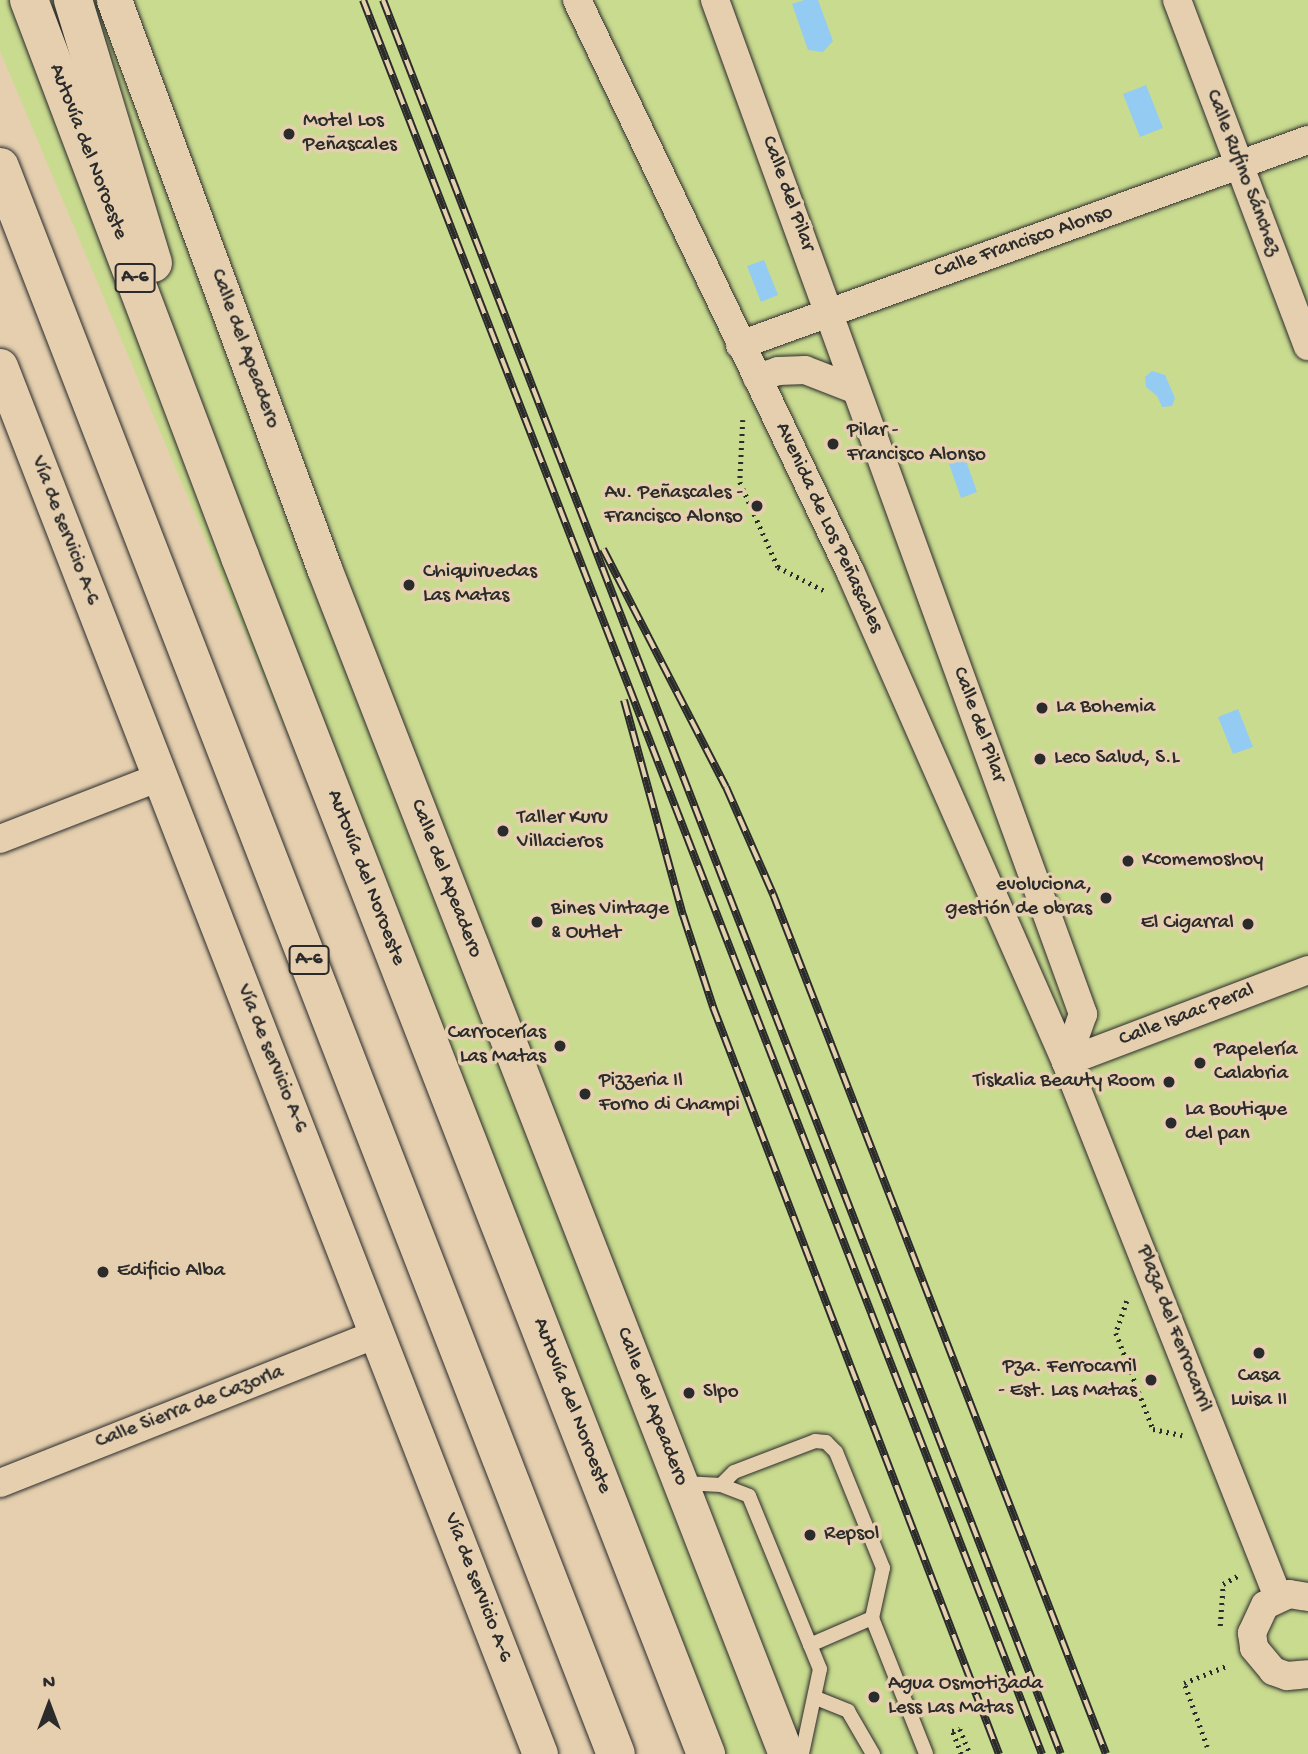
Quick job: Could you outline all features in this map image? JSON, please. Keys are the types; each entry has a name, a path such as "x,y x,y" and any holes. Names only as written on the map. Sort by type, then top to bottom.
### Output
{"highway":[{"name":"Autovía del Noroeste","path":"29,0 240,557 706,1754"},
{"path":"73,0 240,557"},
{"name":"A-6","path":"0,167 615,1754"}],"street":[{"name":"Calle del Apeadero","path":"114,0 324,568 786,1754"},
{"name":"Avenida de Los Peñascales","path":"577,0 850,571 1066,1062"},
{"name":"Calle del Pilar","path":"715,0 1083,1014 1066,1062"},
{"name":"Calle Rufino Sánchez","path":"1177,0 1308,346"},
{"name":"Calle Francisco Alonso","path":"740,345 1240,167 1308,140"},
{"name":"Vía de servicio A-6","path":"0,366 379,1333 529,1737 540,1754"},
{"path":"757,378 778,371 805,370 854,389"},
{"path":"0,839 160,777"},
{"name":"Calle Isaac Peral","path":"1066,1062 1308,970"},
{"name":"Plaza del Ferrocarril","path":"1066,1062 1278,1597"},
{"name":"Calle Sierra de Cazorla","path":"0,1483 379,1333"},
{"path":"1308,1597 1278,1597 1256,1618 1254,1648 1273,1671 1287,1676 1308,1674"}],"lane":[{"path":"721,1485 733,1472 816,1441 826,1442 836,1452 883,1568 873,1619 926,1754"},
{"path":"681,1483 721,1485 749,1496 820,1669 802,1754"},
{"path":"810,1645 873,1619"},
{"path":"816,1698 848,1711 873,1754"}],"path":[{"path":"743,414 740,482 778,567 827,592"},
{"path":"1128,1298 1116,1333 1153,1429 1185,1435"},
{"path":"1184,1683 1208,1747"},
{"path":"961,1754 952,1731 960,1729 970,1754"}],"green space":[{"path":"0,0 1308,0 1308,1754 717,1754 0,51"}],"water":[{"path":"804,0 818,0 833,41 823,52 808,50 792,4"},
{"path":"1146,85 1163,128 1140,137 1123,94"},
{"path":"764,260 778,295 761,302 747,266"},
{"path":"1152,371 1165,375 1175,398 1172,406 1162,407 1157,396 1146,387 1145,377"},
{"path":"964,455 977,492 961,498 948,461"},
{"path":"1238,709 1253,747 1233,754 1218,717"}],"railway":[{"path":"363,0 1042,1754"},
{"path":"383,0 1061,1754"},
{"path":"603,549 726,787 773,894 1106,1754"},
{"path":"624,700 683,915 713,1007 999,1754"}],"place":[{"name":"Motel Los Peñascales","path":"289,134"},
{"name":"Pilar - Francisco Alonso","path":"833,444"},
{"name":"Av. Peñascales - Francisco Alonso","path":"757,506"},
{"name":"Chiquiruedas Las Matas","path":"409,585"},
{"name":"La Bohemia","path":"1042,708"},
{"name":"Leco Salud, S.L","path":"1040,759"},
{"name":"Taller Kuru Villacieros","path":"503,831"},
{"name":"Kcomemoshoy","path":"1128,861"},
{"name":"evoluciona, gestión de obras","path":"1106,898"},
{"name":"Bines Vintage & Outlet","path":"537,922"},
{"name":"El Cigarral","path":"1248,924"},
{"name":"Carrocerías Las Matas","path":"560,1046"},
{"name":"Papelería Calabria","path":"1200,1063"},
{"name":"Tiskalia Beauty Room","path":"1169,1082"},
{"name":"Pizzeria Il Forno di Champi","path":"585,1094"},
{"name":"La Boutique del pan","path":"1171,1123"},
{"name":"Edificio Alba","path":"103,1272"},
{"name":"Casa Luisa II","path":"1259,1353"},
{"name":"Pza. Ferrocarril - Est. Las Matas","path":"1151,1380"},
{"name":"Slpo","path":"689,1393"},
{"name":"Repsol","path":"810,1535"},
{"name":"Agua Osmotizada Less Las Matas","path":"874,1697"}]}
